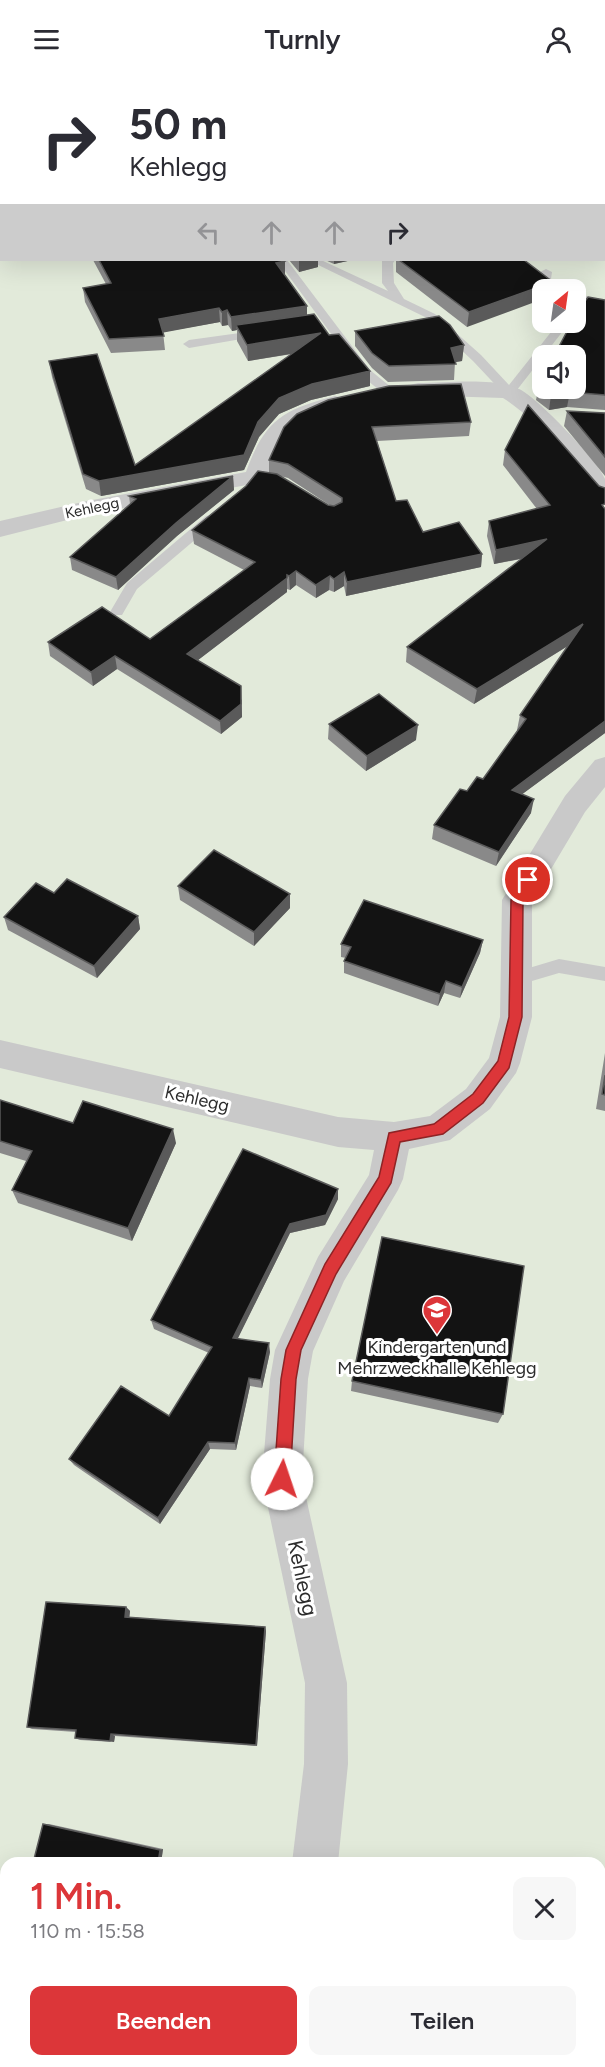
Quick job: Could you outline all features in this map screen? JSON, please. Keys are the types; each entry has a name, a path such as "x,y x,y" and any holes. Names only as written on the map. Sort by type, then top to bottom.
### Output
{"street":[{"name":"Kehlegg","path":"0,529 87,508 256,484 272,438 288,421 320,407 388,391 458,389 509,392"},
{"path":"509,392 543,420 605,495"},
{"path":"543,420 567,416"},
{"name":"Kehlegg","path":"0,1054 338,1132 394,1137 438,1130 478,1099 504,1064 516,1017 517,900 575,804 605,767"},
{"name":"Kehlegg","path":"316,1857 326,1764 326,1683 282,1479 289,1379 294,1350 331,1269 386,1179 394,1137"}],"lane":[{"path":"283,261 322,323 366,373 388,391"},
{"path":"315,261 431,316 477,358 509,392 556,333"},
{"path":"387,261 388,283 400,301"},
{"path":"545,279 546,272"},
{"path":"189,344 270,331"},
{"path":"117,612 132,586 222,510"},
{"path":"515,979 558,966 605,974"}],"green space":[{"path":"0,261 605,261 605,1857 0,1857"}],"building":[{"path":"100,261 285,261 276,263 307,306 231,317 227,310 222,312 219,308 159,319 164,336 109,339 83,288 111,283"},
{"path":"400,261 525,261 549,279 532,279 532,290 469,312"},
{"path":"588,297 605,300 605,395 586,393 586,345 560,345 566,333 586,333 586,300"},
{"path":"314,314 329,335 339,334 370,371 312,384 279,398 258,422 244,455 99,481 83,474 49,361 97,354 135,465 321,333 247,345 236,325"},
{"path":"439,316 450,325 464,345 451,348 456,364 389,366 372,353 355,331"},
{"path":"461,384 471,422 372,427 396,501 407,500 423,532 459,522 482,554 347,582 344,572 334,579 330,576 316,585 296,571 287,575 287,578 187,654 241,686 241,704 220,721 115,656 91,672 48,642 102,607 150,639 255,562 192,530 246,486 258,471 277,474 328,505 334,506 342,502 342,498 288,464 269,460 284,427 297,414 328,400 389,386"},
{"path":"528,405 599,486 605,488 605,504 602,505 605,509 605,721 512,790 534,799 499,852 434,825 460,789 467,791 477,777 483,779 526,719 520,715 583,624 477,689 407,647 547,539 496,550 489,521 550,505 505,450"},
{"path":"567,411 605,413 605,457"},
{"path":"233,476 116,577 70,557 136,499 129,496"},
{"path":"379,694 418,725 367,756 329,724"},
{"path":"214,850 290,894 254,932 178,886"},
{"path":"67,879 138,916 94,966 4,917 36,883 54,893"},
{"path":"364,900 483,940 462,987 446,981 440,994 344,961 351,947 341,944"},
{"path":"605,1075 605,1095 602,1094"},
{"path":"0,1100 73,1123 83,1101 173,1129 128,1228 12,1190 32,1151 0,1141"},
{"path":"243,1149 338,1189 326,1215 290,1224 233,1338 269,1343 261,1380 249,1378 235,1443 208,1442 158,1518 69,1459 121,1386 169,1416 212,1347 151,1320"},
{"name":"Kindergarten und Mehrzweckhalle Kehlegg","path":"382,1237 524,1266 503,1414 352,1381"},
{"path":"46,1602 126,1607 125,1617 265,1627 256,1745 111,1734 110,1741 75,1738 76,1730 27,1727"},
{"path":"43,1824 160,1850 159,1857 35,1857"}],"place":[{"name":"Kindergarten und Mehrzweckhalle Kehlegg","path":"437,1336"}],"route":[{"path":"282,1479 289,1379 294,1350 331,1269 386,1179 394,1137 438,1130 478,1099 504,1064 516,1017 517,900 528,880"}]}
